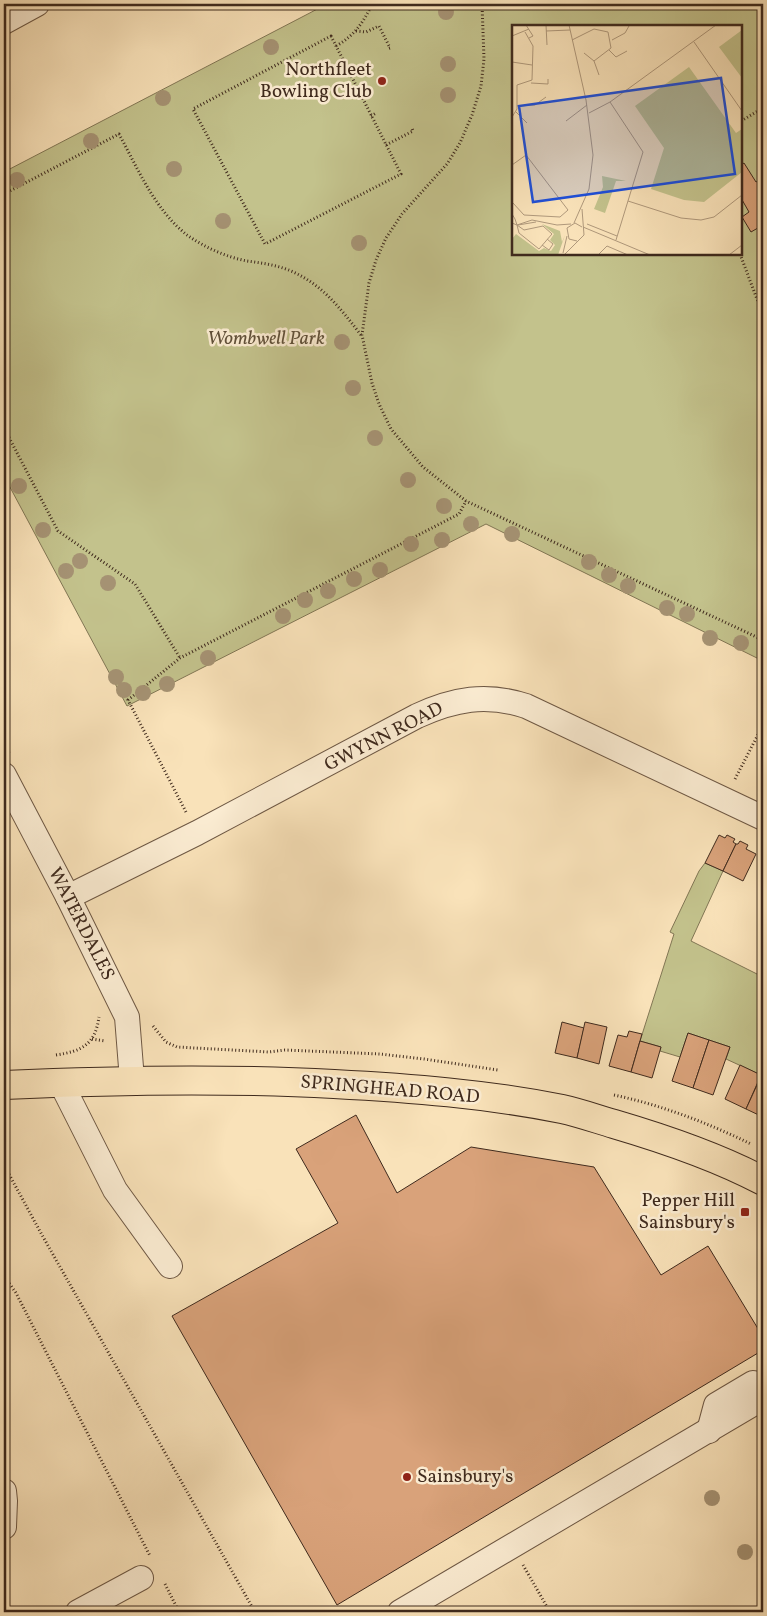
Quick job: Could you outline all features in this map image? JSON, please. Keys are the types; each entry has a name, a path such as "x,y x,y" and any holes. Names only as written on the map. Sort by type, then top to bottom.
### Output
{"main road":[{"name":"SPRINGHEAD ROAD","path":"13,1085 132,1080 211,1080 368,1086 463,1094 563,1109 652,1135 727,1163 763,1181"}],"street":[{"path":"4,22 37,4"},
{"name":"GWYNN ROAD","path":"68,897 197,834 417,716 452,702 475,699 513,702 536,710 763,818"},
{"name":"WATERDALES","path":"4,775 68,897 127,1017 132,1080"},
{"path":"61,1083 115,1190 170,1266"},
{"path":"709,1431 716,1405 753,1383 763,1385"},
{"path":"400,1612 763,1398"},
{"path":"4,1491 4,1527"},
{"path":"78,1612 152,1572"}],"path":[{"path":"336,46 355,31 365,19 372,4"},
{"path":"482,4 484,59 481,86 472,115 460,143 447,164 402,214 386,238 376,260 369,283 362,335 372,383 392,429 422,468 466,501 763,640"},
{"path":"355,31 366,32 379,26 390,48 388,49"},
{"path":"331,36 371,116 401,174 264,244 193,109 331,36"},
{"path":"742,120 763,108"},
{"path":"371,116 376,113"},
{"path":"386,145 413,131 412,128"},
{"path":"4,194 119,134 156,201 188,235 214,251 230,257 273,265 290,270 305,278 324,290 362,335"},
{"path":"740,255 763,315"},
{"path":"4,428 58,530 136,584 180,658"},
{"path":"197,834 128,700 180,658 460,514 466,501"},
{"path":"725,800 763,725"},
{"path":"52,1055 76,1052 81,1049 92,1039 99,1014"},
{"path":"151,1022 166,1042 173,1046 269,1052 285,1050 380,1054 465,1064 494,1069 503,1073"},
{"path":"606,1093 643,1102 688,1117 756,1146"},
{"path":"4,1164 42,1235 255,1612"},
{"path":"4,1280 16,1293 152,1572 179,1612"},
{"path":"519,1542 528,1557 521,1561 550,1612"}],"green space":[{"name":"Wombwell Park","path":"327,4 763,4 763,661 486,524 127,706 4,476 4,172"},
{"path":"705,863 723,871 691,941 763,977 763,1072 761,1075 726,1059 730,1047 688,1033 680,1057 660,1051 661,1047 640,1041 674,934 670,932 699,871"}],"building":[{"path":"744,163 756,182 763,178 763,225 751,232 742,217 749,212 742,200 742,164"},
{"path":"719,835 725,838 727,835 735,839 733,842 736,844 723,871 705,863"},
{"path":"740,841 748,845 746,849 756,854 743,881 723,871 736,844"},
{"path":"562,1022 584,1028 577,1058 555,1053"},
{"path":"585,1022 607,1027 599,1064 577,1058"},
{"path":"629,1031 642,1034 631,1072 609,1066 618,1035 627,1037"},
{"path":"688,1033 709,1040 693,1088 672,1081"},
{"path":"709,1040 730,1047 713,1095 693,1088"},
{"path":"640,1041 661,1047 652,1078 631,1072"},
{"path":"740,1065 761,1075 746,1109 725,1099"},
{"path":"763,1072 763,1117 746,1109"},
{"name":"Sainsbury's","path":"356,1115 397,1193 471,1147 594,1167 661,1275 708,1246 763,1337 763,1350 337,1605 172,1316 338,1223 296,1149"}],"place":[{"name":"Northfleet Bowling Club","path":"382,81"},
{"name":"Pepper Hill Sainsbury's","path":"745,1212"},
{"name":"Sainsbury's","path":"407,1477"}]}
